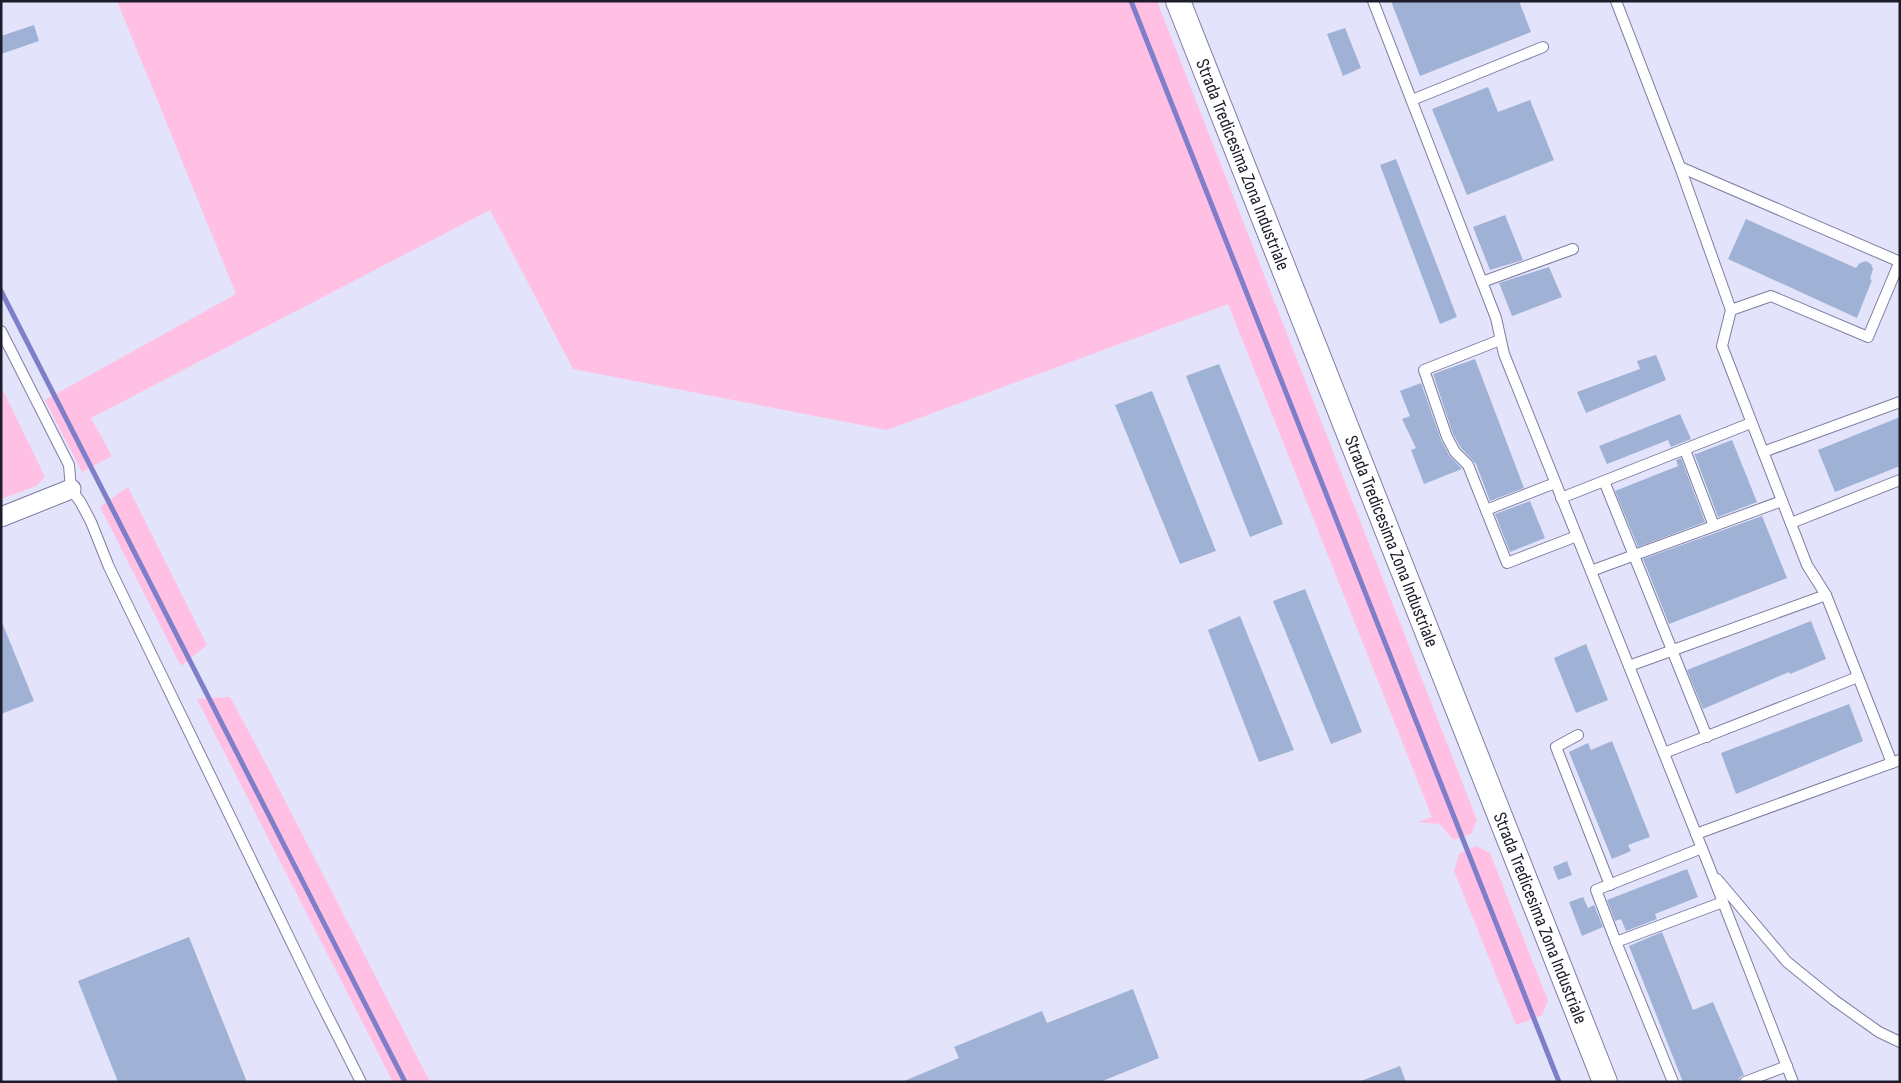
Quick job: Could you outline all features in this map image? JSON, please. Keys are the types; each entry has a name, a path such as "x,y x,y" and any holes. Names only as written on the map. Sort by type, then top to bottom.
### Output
{"street":[{"name":"Strada Tredicesima Zona Industriale","path":"1178,1 1605,1082"},
{"path":"1,517 71,489"}],"lane":[{"path":"1374,1 1496,318 1504,354 1702,848 1793,1082"},
{"path":"1616,1 1680,167 1731,310 1722,346 1807,565 1826,595 1858,677 1896,761 1696,834"},
{"path":"1412,100 1543,47"},
{"path":"1680,167 1899,261 1868,337 1771,296 1731,310"},
{"path":"1482,282 1573,249"},
{"path":"1,331 69,465 71,489 91,522 109,567 361,1082"},
{"path":"1500,340 1424,370 1447,437 1455,452 1468,465 1507,563 1577,536"},
{"path":"1763,452 1900,402"},
{"path":"1561,498 1752,423"},
{"path":"1685,450 1714,526"},
{"path":"1791,523 1900,480"},
{"path":"1604,481 1707,736"},
{"path":"1486,510 1555,483"},
{"path":"1591,571 1782,501"},
{"path":"1629,666 1826,595"},
{"path":"1664,754 1858,677"},
{"path":"1578,736 1556,747 1610,885"},
{"path":"1673,1082 1596,890 1702,848"},
{"path":"1711,872 1787,962 1834,1000 1879,1032 1900,1042"},
{"path":"1616,942 1723,902"},
{"path":"1745,1082 1786,1066"}],"shaded area":[{"path":"117,1 1157,1 1477,820 1471,834 1453,840 1440,824 1417,822 1432,817 1228,304 887,430 573,369 490,210 91,418 112,456 82,472 45,400 236,294"},
{"path":"1,386 45,477 36,486 1,499"},
{"path":"128,487 207,645 181,666 100,507"},
{"path":"230,697 430,1082 393,1082 197,699"},
{"path":"1476,846 1490,853 1548,1001 1542,1015 1516,1025 1454,871 1459,854"}],"building":[{"path":"1391,1 1519,1 1531,32 1420,76"},
{"path":"34,25 39,41 1,54 1,36"},
{"path":"1345,28 1361,68 1343,76 1327,34"},
{"path":"1488,87 1498,112 1530,100 1554,160 1467,195 1432,109"},
{"path":"1396,159 1457,317 1440,324 1380,165"},
{"path":"1505,215 1523,260 1490,270 1473,227"},
{"path":"1746,219 1856,268 1860,263 1866,261 1871,264 1873,269 1870,279 1872,280 1857,318 1728,259"},
{"path":"1549,267 1562,297 1512,316 1499,283"},
{"path":"1656,355 1666,380 1586,413 1577,392 1640,369 1637,361"},
{"path":"1475,359 1524,488 1490,501 1476,464 1461,448 1453,434 1433,374"},
{"path":"1219,364 1283,524 1250,537 1186,376"},
{"path":"1421,383 1441,440 1449,455 1462,469 1424,484 1411,450 1416,448 1402,419 1410,416 1400,391"},
{"path":"1152,391 1216,551 1180,564 1115,405"},
{"path":"1680,414 1691,439 1671,447 1668,440 1607,464 1599,446"},
{"path":"1900,417 1900,466 1835,492 1818,450"},
{"path":"1732,440 1757,502 1718,517 1694,453 1696,454"},
{"path":"1681,458 1705,522 1638,547 1615,491 1678,466 1676,460"},
{"path":"1530,501 1545,538 1510,552 1495,514"},
{"path":"1762,516 1787,578 1669,624 1643,559"},
{"path":"1305,589 1362,732 1331,744 1273,601"},
{"path":"1240,616 1294,750 1259,762 1208,630"},
{"path":"1,620 34,701 1,714"},
{"path":"1811,621 1826,659 1790,674 1789,672 1703,709 1687,670"},
{"path":"1586,644 1608,700 1576,713 1554,658"},
{"path":"1849,704 1863,741 1736,794 1721,753"},
{"path":"1612,741 1650,837 1628,845 1631,851 1612,859 1569,752 1588,743 1591,750"},
{"path":"1567,861 1572,875 1558,880 1553,867"},
{"path":"1687,869 1698,897 1655,914 1657,919 1626,931 1621,919 1615,921 1607,900"},
{"path":"1583,897 1588,908 1594,905 1603,927 1582,936 1569,902"},
{"path":"1662,932 1693,1010 1713,1002 1744,1075 1740,1077 1738,1082 1683,1082 1629,946"},
{"path":"189,937 247,1082 118,1082 78,981"},
{"path":"1133,989 1159,1058 1100,1082 902,1082 959,1058 954,1047 1042,1011 1047,1023"},
{"path":"1400,1066 1406,1082 1361,1082 1361,1081"}],"waterway":[{"path":"1131,1 1559,1082"},
{"path":"1,291 405,1082"}]}
